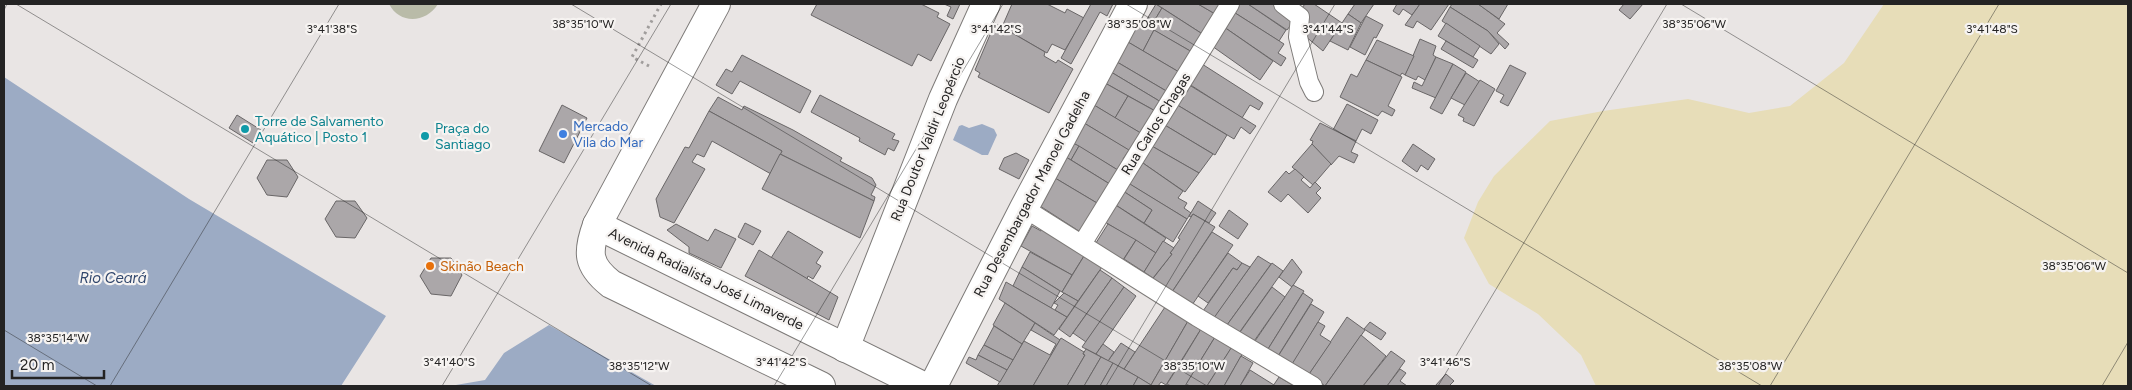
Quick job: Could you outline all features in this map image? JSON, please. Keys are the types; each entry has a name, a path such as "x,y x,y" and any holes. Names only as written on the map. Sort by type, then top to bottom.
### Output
{"main road":[{"path":"597,225 716,4"},
{"name":"Rua Doutor Valdir Leopércio","path":"844,348 943,99 986,4"},
{"name":"Rua Desembargador Manoel Gadelha","path":"933,386 1024,208 1133,4"},
{"name":"Avenida Radialista José Limaverde","path":"821,386 611,284 598,274 592,261 589,245 597,225 923,386"}],"lane":[{"name":"Rua Carlos Chagas","path":"1082,244 1230,4"},
{"path":"1283,4 1300,18 1298,37 1309,82 1314,92"},
{"path":"1024,208 1197,318 1313,386"}],"path":[{"path":"661,4 632,57 675,80"}],"green space":[{"path":"389,4 438,4 427,15 413,19 400,16"}],"sand":[{"path":"1884,4 2128,4 2128,386 1596,386 1581,355 1538,314 1489,284 1464,238 1478,202 1494,176 1550,121 1603,111 1688,99 1749,113 1790,106 1844,63"}],"water":[{"name":"Rio Ceará","path":"4,77 189,199 386,316 341,386 4,386"},
{"path":"982,124 994,129 997,135 988,155 982,155 953,140 959,126 962,125 969,128"},
{"path":"549,325 656,386 450,386 485,380 504,353"}],"building":[{"path":"817,4 921,4 939,13 937,17 950,24 931,61 918,54 912,66 811,15"},
{"path":"944,4 960,4 953,19 947,16 951,7"},
{"path":"1012,4 1047,4 1065,13 1067,9 1084,18 1065,50 1052,44 1047,53 1002,27"},
{"path":"1091,4 1113,4 1107,16 1100,12 1071,64 1061,58"},
{"path":"1156,4 1162,8 1150,28 1144,24"},
{"path":"1156,4 1198,4 1217,15 1204,35"},
{"path":"1198,4 1224,4 1217,15"},
{"path":"1236,4 1248,4 1286,30 1279,41 1232,11"},
{"path":"1248,4 1280,4 1297,17 1287,30"},
{"path":"1305,4 1314,4 1342,23 1323,51 1305,36 1298,13"},
{"path":"1355,4 1374,4 1361,23 1348,14"},
{"path":"1397,4 1420,4 1412,15 1403,9 1399,15 1393,11"},
{"path":"1420,4 1449,4 1431,30 1417,21 1413,28 1405,25"},
{"path":"1452,4 1478,4 1481,6 1505,24 1497,33 1509,44 1505,49 1488,31 1450,7"},
{"path":"1478,4 1508,4 1499,19"},
{"path":"1624,4 1643,4 1630,19 1619,10"},
{"path":"1450,7 1488,31 1499,44 1491,54 1442,21"},
{"path":"1162,8 1204,35 1192,52 1150,28"},
{"path":"1232,11 1284,44 1278,53 1286,58 1281,66 1224,27"},
{"path":"1348,14 1361,23 1348,50 1330,41"},
{"path":"1366,16 1383,25 1376,38 1374,37 1365,55 1350,47"},
{"path":"1139,21 1154,30 1143,51 1128,42"},
{"path":"995,23 1045,52 1044,56 1056,63 1058,60 1073,69 1049,113 978,77 980,73 975,70"},
{"path":"1446,23 1480,46 1473,57 1438,36"},
{"path":"1224,27 1273,61 1260,80 1212,46"},
{"path":"1154,30 1192,52 1179,72 1143,51"},
{"path":"1420,39 1436,46 1433,55 1436,57 1425,80 1418,76 1416,80 1405,75"},
{"path":"1377,40 1414,56 1405,75 1402,73 1400,76 1366,60"},
{"path":"1446,41 1478,60 1473,68 1441,49"},
{"path":"1128,42 1179,72 1168,92 1117,62"},
{"path":"742,55 811,91 800,113 740,81 732,94 716,85 726,69 732,72"},
{"path":"1436,57 1453,64 1436,98 1412,88 1414,82 1422,86"},
{"path":"1366,60 1402,77 1388,106 1395,110 1392,116 1382,111 1378,116 1340,97 1351,74 1357,77"},
{"path":"1117,62 1168,92 1161,102 1111,72"},
{"path":"1202,64 1263,103 1259,110 1250,105 1242,118 1189,84"},
{"path":"1453,64 1466,72 1442,114 1430,108"},
{"path":"1510,65 1526,73 1508,106 1500,102 1504,95 1496,91"},
{"path":"1111,72 1161,102 1159,113 1105,83"},
{"path":"1466,73 1480,82 1465,105 1451,98"},
{"path":"1480,80 1495,89 1474,126 1463,121 1464,118 1458,115"},
{"path":"1105,83 1128,96 1115,118 1094,105"},
{"path":"1186,83 1256,126 1250,134 1241,127 1234,139 1174,103"},
{"path":"820,95 895,134 892,139 899,141 894,151 888,148 885,155 859,141 860,138 811,112"},
{"path":"1128,96 1157,112 1144,135 1115,118"},
{"path":"718,97 742,110 744,106 793,130 842,158 840,161 872,178 876,185 871,195 875,197 874,201 780,154 782,151 709,111"},
{"path":"1174,103 1227,135 1215,155 1163,124"},
{"path":"1347,104 1378,120 1371,134 1362,129 1356,141 1333,130"},
{"name":"Mercado Vila do Mar","path":"562,105 587,118 564,163 539,151"},
{"path":"1094,105 1144,135 1133,153 1084,123"},
{"path":"709,111 782,151 771,174 712,141 704,157 697,154 692,162 705,169 674,223 660,217 656,199 685,147 689,148"},
{"name":"Torre de Salvamento Aquático | Posto 1","path":"237,115 261,130 253,143 229,128"},
{"path":"1084,123 1129,150 1123,159 1127,162 1121,172 1073,143"},
{"path":"1320,123 1356,141 1351,152 1358,155 1354,163 1339,156 1331,165 1312,144 1313,141 1310,140"},
{"path":"1163,124 1213,154 1199,173 1150,145"},
{"path":"1073,143 1079,146 1071,160 1066,157"},
{"path":"1312,144 1331,164 1313,185 1292,167"},
{"path":"1413,144 1435,159 1428,170 1421,165 1417,172 1402,161"},
{"path":"1150,145 1199,173 1185,192 1140,161"},
{"path":"1079,146 1121,172 1113,186 1071,160"},
{"path":"1016,153 1029,160 1019,179 999,169 1004,158"},
{"path":"780,154 874,201 860,238 762,189"},
{"path":"1066,157 1113,186 1102,206 1055,178"},
{"path":"267,160 287,160 298,177 287,197 267,195 257,178"},
{"path":"1140,161 1183,191 1178,198 1187,203 1184,208 1191,213 1187,219 1126,182"},
{"path":"1295,169 1304,177 1301,180 1310,188 1315,182 1321,188 1316,193 1321,198 1308,213 1288,194 1281,202 1268,192 1286,171 1289,174"},
{"path":"1055,178 1102,206 1085,235 1040,206"},
{"path":"1125,181 1187,219 1173,242 1144,223 1152,210 1120,189"},
{"path":"1120,189 1152,210 1144,223 1111,202"},
{"path":"336,201 355,201 367,218 355,238 336,237 325,219"},
{"path":"1198,201 1216,213 1209,223 1193,214 1191,217 1189,216"},
{"path":"1111,202 1166,238 1156,253 1100,219"},
{"path":"1229,210 1248,224 1238,239 1219,226"},
{"path":"1193,214 1215,227 1170,295 1151,281 1172,254 1170,253 1180,239 1178,238"},
{"path":"745,223 761,231 753,245 738,237"},
{"path":"676,224 708,241 715,229 736,239 721,268 689,253 689,247 667,230"},
{"path":"1108,224 1136,240 1121,263 1094,246"},
{"path":"1032,226 1041,231 1042,229 1084,256 1072,275 1021,246"},
{"path":"788,231 823,252 816,263 821,266 813,279 808,276 807,279 771,258"},
{"path":"1212,232 1233,245 1190,308 1170,295"},
{"path":"1136,240 1156,253 1144,272 1124,259"},
{"path":"1163,241 1174,248 1170,253 1172,254 1153,278 1144,272"},
{"path":"759,250 838,297 829,320 745,276"},
{"path":"1030,252 1072,275 1062,292 1022,267"},
{"path":"1228,253 1242,263 1237,270 1233,268 1208,303 1198,296"},
{"path":"1084,256 1102,267 1078,301 1062,292"},
{"path":"1258,256 1271,264 1227,325 1214,317"},
{"path":"431,258 451,258 462,275 451,296 431,294 420,276"},
{"path":"1292,259 1302,272 1292,287 1279,277"},
{"path":"1242,263 1250,267 1211,322 1203,311 1233,268 1237,270"},
{"path":"1272,263 1283,271 1239,333 1227,325"},
{"path":"1022,267 1060,291 1051,308 1013,286"},
{"path":"1100,270 1112,278 1070,337 1059,329"},
{"path":"1112,278 1124,287 1086,342 1073,333"},
{"path":"1006,282 1067,317 1054,335 999,299"},
{"path":"1293,285 1304,291 1268,349 1255,341"},
{"path":"1124,287 1136,296 1096,354 1082,347"},
{"path":"1272,287 1285,297 1252,344 1238,335"},
{"path":"1064,293 1078,301 1067,317 1055,310 1058,305 1054,303"},
{"path":"1303,293 1313,300 1278,356 1268,349"},
{"path":"1005,303 1035,323 1022,344 993,325"},
{"path":"1311,304 1324,312 1291,367 1277,358"},
{"path":"1165,307 1188,321 1151,385 1124,369"},
{"path":"1347,317 1365,330 1325,386 1309,374"},
{"path":"1188,321 1201,329 1166,385 1161,382 1158,386 1151,385"},
{"path":"1318,322 1325,326 1320,335 1331,342 1309,374 1292,364"},
{"path":"1370,322 1386,333 1381,340 1364,329"},
{"path":"1035,323 1060,340 1033,386 997,386 1024,341 1050,355 1056,344 1031,330"},
{"path":"994,326 1022,344 1013,360 984,345"},
{"path":"1201,329 1215,337 1194,371 1181,362"},
{"path":"1361,335 1386,356 1363,386 1325,386"},
{"path":"1215,337 1232,347 1207,386 1190,386 1186,384"},
{"path":"1061,338 1084,352 1083,354 1085,355 1067,386 1033,386"},
{"path":"1121,343 1135,352 1124,369 1108,361"},
{"path":"1103,344 1114,352 1108,361 1096,354"},
{"path":"984,345 1013,360 1007,370 978,355"},
{"path":"1233,345 1244,351 1224,386 1207,386"},
{"path":"1086,349 1101,357 1084,386 1067,386 1085,355 1083,354"},
{"path":"1391,351 1405,361 1387,386 1363,386"},
{"path":"978,355 1007,370 1000,382 966,363 969,357 976,360"},
{"path":"1241,356 1253,363 1240,386 1224,386"},
{"path":"1101,357 1113,363 1100,386 1084,386"},
{"path":"1181,362 1194,371 1185,386 1171,386 1167,384"},
{"path":"1113,363 1138,377 1133,386 1100,386"},
{"path":"1400,369 1406,373 1400,381 1407,386 1387,386"},
{"path":"1250,370 1274,385 1240,386"},
{"path":"1446,374 1454,381 1449,386 1435,386"},
{"path":"1138,377 1151,385 1133,386"},
{"path":"1279,377 1294,386 1273,386"}],"place":[{"name":"Torre de Salvamento Aquático | Posto 1","path":"245,129"},
{"name":"Mercado Vila do Mar","path":"563,134"},
{"name":"Praça do Santiago","path":"425,136"},
{"name":"Skinão Beach","path":"430,266"}]}
